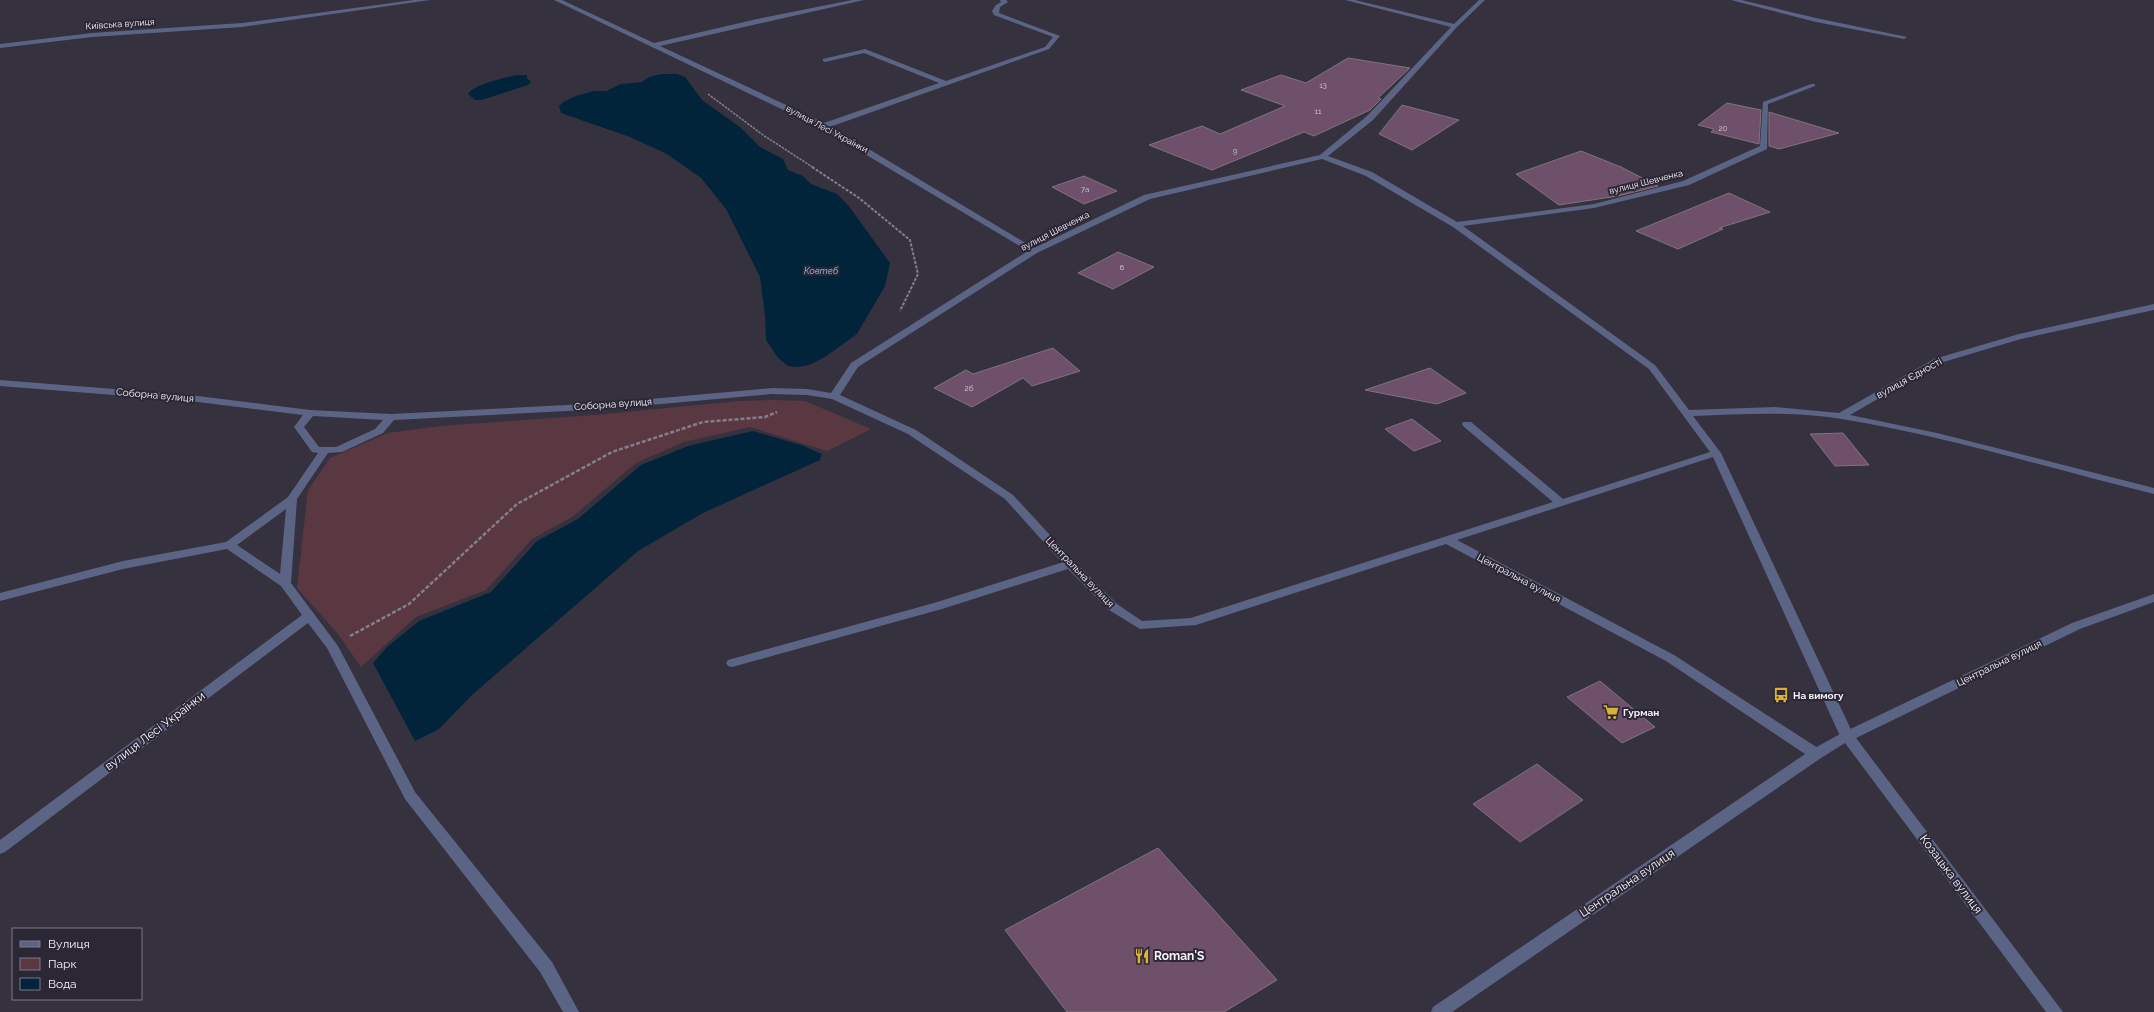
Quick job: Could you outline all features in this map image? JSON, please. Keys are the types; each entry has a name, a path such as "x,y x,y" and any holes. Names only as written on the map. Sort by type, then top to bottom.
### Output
{"street":[{"name":"Київська вулиця","path":"0,46 92,35 242,25 426,0"},
{"name":"вулиця Лесі Українки","path":"557,0 656,45 824,126 1034,251"},
{"path":"656,45 757,21 861,0"},
{"path":"824,126 1047,48 1057,36 996,14 995,11 998,6 1004,2 1003,0"},
{"path":"1348,0 1455,26"},
{"name":"вулиця Шевченка","path":"834,396 854,365 1034,251 1147,197 1323,157 1370,118 1455,26 1482,0"},
{"path":"1734,0 1816,20 1904,37"},
{"path":"825,60 865,51 944,83"},
{"name":"вулиця Шевченка","path":"1456,225 1594,206 1686,183 1764,147 1765,103 1813,85"},
{"path":"1323,157 1370,174 1456,225 1652,366 1716,453 1847,736"},
{"name":"вулиця Єдності","path":"1841,416 1937,361 2019,337 2154,307"},
{"name":"Соборна вулиця","path":"0,383 190,398 310,413 391,417 606,406 772,391 807,392 834,396"},
{"name":"Центральна вулиця","path":"834,396 912,432 1009,498 1070,564 1113,607 1140,625 1192,622 1716,453"},
{"path":"1686,413 1775,410 1841,416 1937,436 2154,491"},
{"path":"310,413 299,427 316,450 338,450 379,431 391,417"},
{"path":"1467,424 1560,503"},
{"path":"0,597 122,564 229,545 292,499 325,450"},
{"path":"285,583 292,499"},
{"name":"Центральна вулиця","path":"1448,540 1670,658 1816,754"},
{"path":"229,545 285,583 310,615 332,646 410,795 546,967 571,1012"},
{"path":"732,663 938,606 1070,564"},
{"name":"Центральна вулиця","path":"1439,1012 1816,754 1847,736 2076,626 2154,598"},
{"name":"вулиця Лесі Українки","path":"0,848 310,615"},
{"name":"Козацька вулиця","path":"1847,736 2055,1012"}],"path":[{"path":"683,58 690,74 707,94 763,135 859,198 910,240 918,274 882,347"},
{"path":"332,646 409,604 517,504 612,452 703,422 764,416 784,409 807,392"}],"green space":[{"path":"740,401 805,401 871,429 827,451 750,427 684,442 636,463 572,517 532,539 486,590 416,617 361,667 338,634 297,588 308,490 330,458 388,433 440,426 595,415"}],"water":[{"name":"Ковтеб","path":"662,74 677,74 685,77 702,100 741,128 760,147 783,159 788,170 803,176 811,184 837,194 848,205 890,263 885,286 857,334 825,357 809,365 798,367 788,366 778,358 766,340 765,316 760,277 726,209 701,178 667,154 630,137 561,113 559,106 563,102 576,96 594,91 606,91 621,84 642,82 649,77"},
{"path":"516,75 527,75 527,78 531,82 528,85 482,100 475,100 468,94 471,90 483,84"},
{"path":"753,431 801,445 822,454 820,460 703,513 638,551 472,695 439,729 415,741 373,663 387,647 419,621 491,592 537,541 578,519 641,465 688,446"}],"building":[{"path":"1348,58 1410,68 1378,98 1381,99 1370,110 1314,136 1304,132 1212,170 1149,145 1202,126 1220,134 1285,106 1241,90 1281,75 1306,83"},
{"path":"1727,103 1761,110 1759,144 1711,132 1714,129 1698,125"},
{"path":"1402,105 1459,120 1412,150 1379,134"},
{"path":"1769,112 1839,133 1779,149 1769,146"},
{"path":"1581,151 1621,167 1658,186 1618,196 1559,205 1516,174"},
{"path":"1084,176 1117,191 1084,204 1052,187"},
{"path":"1729,193 1770,212 1719,228 1723,229 1678,249 1636,231"},
{"path":"1118,252 1154,267 1113,289 1078,273"},
{"path":"1053,348 1080,371 1032,386 1023,378 972,407 934,388 966,370 973,374"},
{"path":"1430,368 1466,393 1437,404 1365,390"},
{"path":"1412,419 1441,441 1414,451 1385,429"},
{"path":"1843,433 1869,465 1835,466 1810,434"},
{"name":"Гурман","path":"1600,681 1655,727 1622,743 1567,697"},
{"path":"1537,764 1583,800 1520,842 1473,804"},
{"path":"1158,848 1277,980 1224,1012 1067,1012 1005,930"}],"place":[{"name":"На вимогу","path":"1781,695"},
{"name":"Гурман","path":"1611,712"},
{"name":"Roman'S","path":"1142,956"}]}
